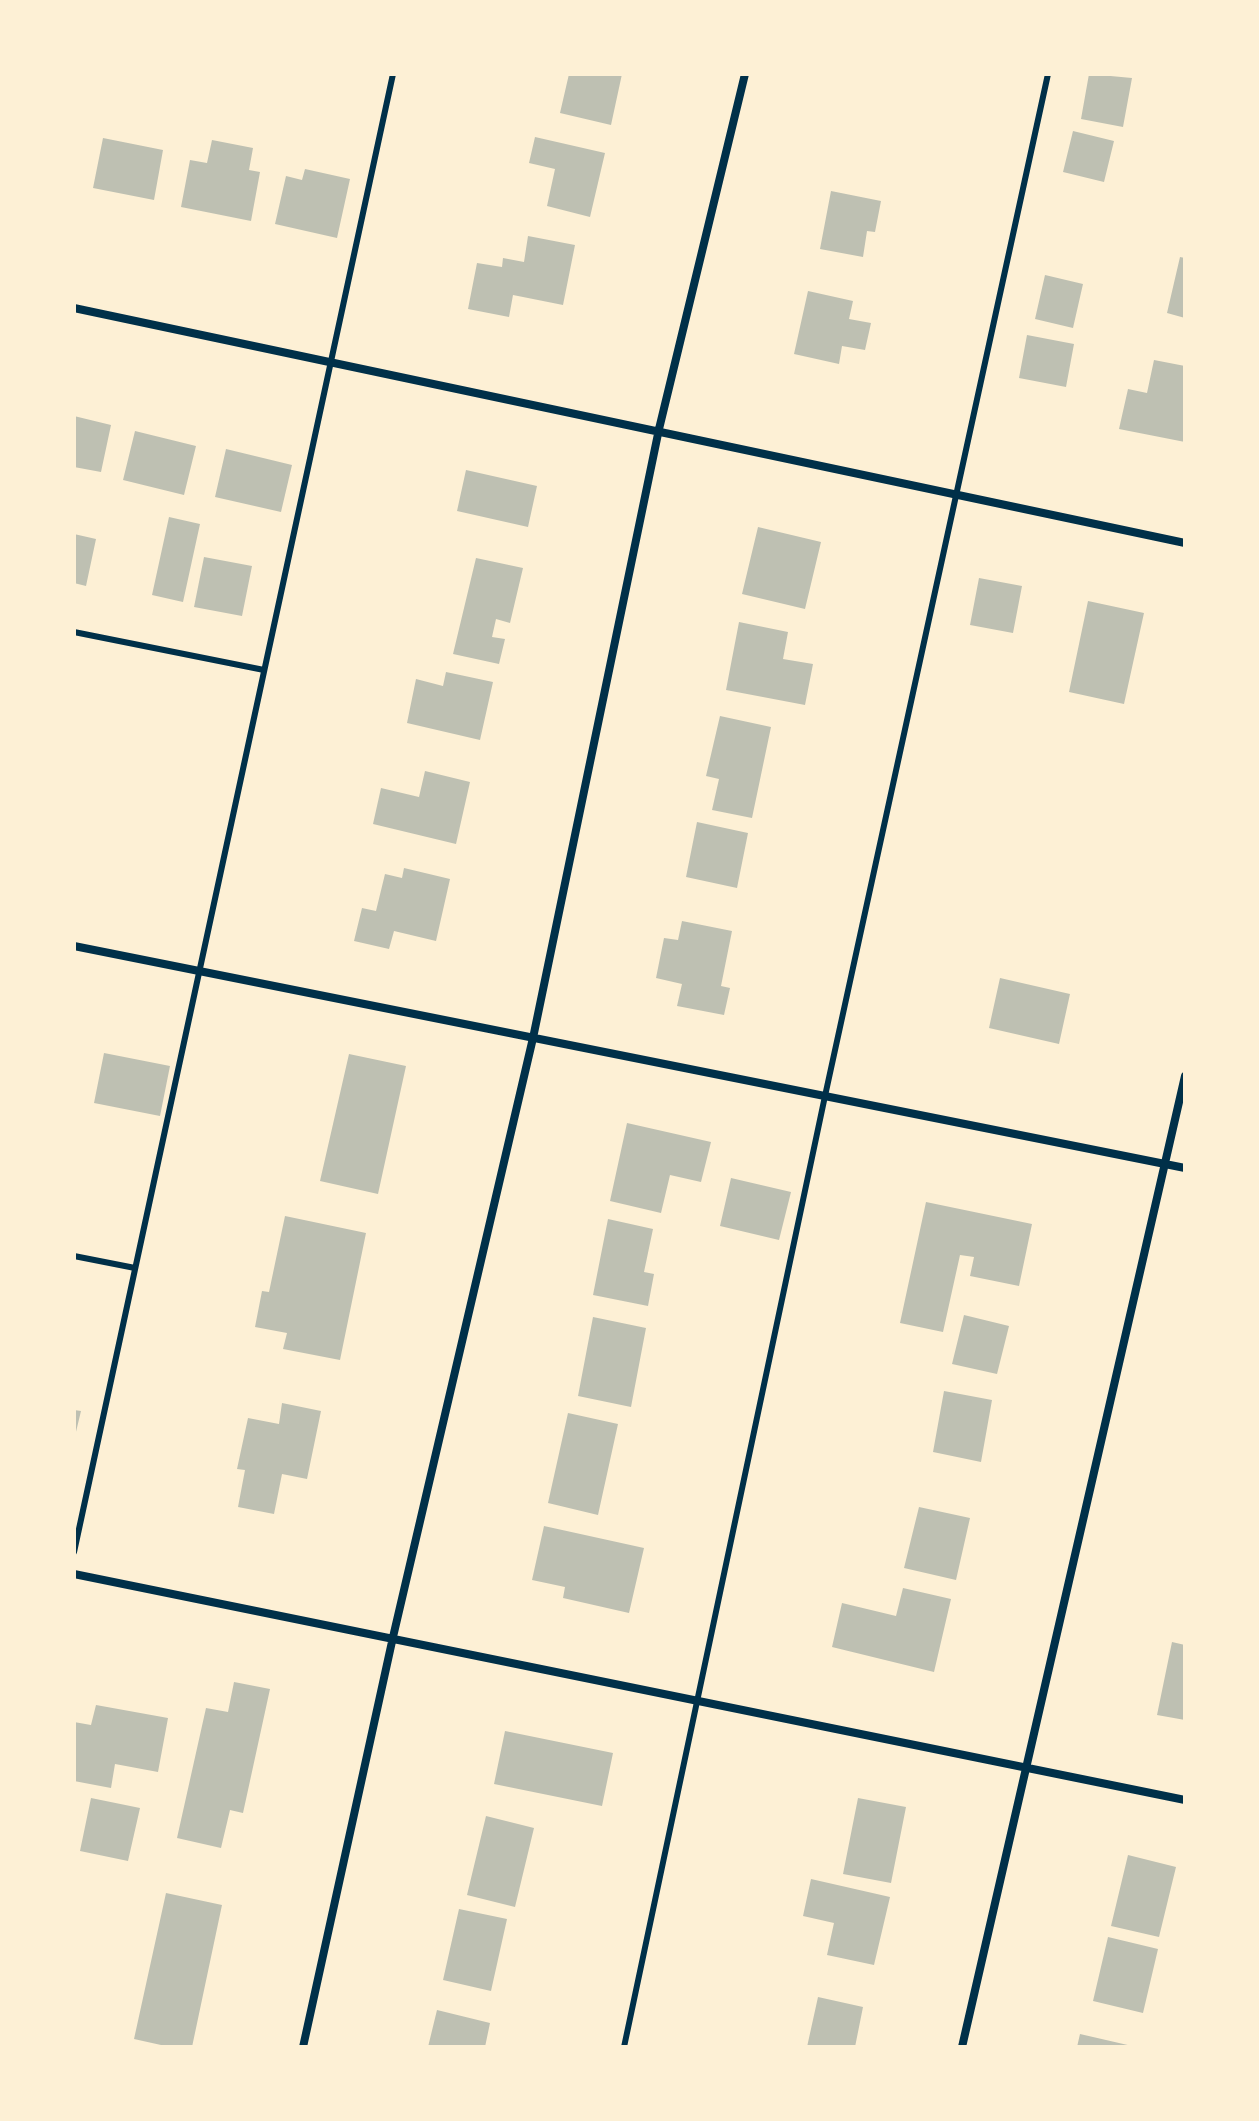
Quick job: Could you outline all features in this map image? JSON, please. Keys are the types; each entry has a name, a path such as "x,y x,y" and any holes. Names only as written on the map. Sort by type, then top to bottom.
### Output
{"street":[{"path":"303,2047 393,1637 533,1038 659,429 745,74"},
{"path":"74,308 659,429 1185,543"},
{"path":"74,946 1185,1168"},
{"path":"962,2047 1185,1076"},
{"path":"74,1574 1025,1765 1185,1800"}],"lane":[{"path":"74,1552 393,74"},
{"path":"624,2047 825,1096 1048,74"},
{"path":"74,632 264,670"},
{"path":"74,1256 135,1268"}],"building":[{"path":"569,74 622,74 611,125 560,113"},
{"path":"1089,74 1132,78 1123,127 1081,119"},
{"path":"1073,131 1114,141 1104,182 1063,172"},
{"path":"535,137 605,153 590,217 547,206 555,169 529,163"},
{"path":"103,138 163,150 154,200 93,188"},
{"path":"212,140 253,148 249,170 260,172 251,221 181,207 190,160 207,163"},
{"path":"305,169 350,179 337,238 275,224 286,176 302,180"},
{"path":"831,191 881,201 875,232 867,231 863,257 820,249"},
{"path":"528,236 575,245 563,305 513,295 509,317 468,309 477,263 502,267 503,258 524,262"},
{"path":"1180,257 1185,258 1185,318 1167,313"},
{"path":"1045,275 1083,284 1073,328 1035,319"},
{"path":"808,291 853,301 849,319 871,323 865,350 842,346 839,364 794,354"},
{"path":"1027,335 1074,344 1066,387 1019,378"},
{"path":"1154,360 1185,366 1185,442 1119,429 1128,389 1147,393"},
{"path":"74,416 111,425 101,472 74,467"},
{"path":"135,431 196,446 184,495 123,480"},
{"path":"226,449 292,465 281,512 215,497"},
{"path":"466,470 537,486 528,527 457,511"},
{"path":"169,517 200,524 183,602 152,595"},
{"path":"758,527 821,542 805,609 742,594"},
{"path":"74,534 96,539 86,586 74,583"},
{"path":"204,557 252,566 242,616 194,607"},
{"path":"476,558 523,568 510,623 496,619 492,637 505,639 499,664 453,654"},
{"path":"979,578 1022,586 1013,633 970,625"},
{"path":"1088,601 1144,613 1124,704 1069,692"},
{"path":"739,622 788,632 783,659 813,664 805,705 726,690"},
{"path":"446,672 493,682 480,740 407,723 416,679 443,686"},
{"path":"720,716 771,727 752,818 712,810 719,779 706,776"},
{"path":"425,771 470,782 456,844 373,824 381,788 419,797"},
{"path":"697,822 748,833 737,888 686,877"},
{"path":"404,868 450,879 436,941 394,931 389,949 354,941 362,908 376,911 385,874 402,878"},
{"path":"682,921 732,931 721,986 730,988 724,1015 677,1006 682,984 656,978 664,938 678,940"},
{"path":"1000,978 1070,994 1059,1044 989,1028"},
{"path":"104,1053 170,1066 160,1116 94,1103"},
{"path":"349,1054 406,1066 378,1194 320,1181"},
{"path":"627,1123 711,1142 701,1182 670,1175 661,1213 610,1201"},
{"path":"731,1178 791,1192 779,1240 720,1226"},
{"path":"926,1202 1032,1224 1019,1286 970,1276 974,1257 960,1255 943,1332 900,1323"},
{"path":"285,1216 366,1233 340,1360 283,1349 287,1333 255,1327 262,1291 269,1292"},
{"path":"608,1219 653,1229 644,1272 654,1274 648,1306 593,1295"},
{"path":"964,1315 1009,1326 997,1374 952,1364"},
{"path":"593,1317 646,1328 631,1407 578,1396"},
{"path":"944,1391 992,1400 981,1462 933,1452"},
{"path":"282,1403 321,1411 307,1479 282,1474 274,1514 238,1507 245,1470 237,1469 248,1418 279,1424"},
{"path":"74,1410 81,1411 75,1436 74,1436"},
{"path":"568,1413 618,1424 598,1515 548,1503"},
{"path":"919,1507 970,1518 956,1580 904,1568"},
{"path":"544,1526 644,1548 629,1613 563,1598 565,1587 532,1580"},
{"path":"903,1588 951,1599 934,1672 832,1647 842,1603 896,1616"},
{"path":"1172,1642 1185,1645 1185,1720 1157,1715"},
{"path":"234,1682 270,1689 243,1813 230,1810 221,1848 177,1838 206,1708 228,1712"},
{"path":"96,1705 168,1718 158,1772 115,1764 111,1788 74,1781 74,1722 91,1725"},
{"path":"505,1731 613,1753 602,1806 494,1784"},
{"path":"91,1798 140,1808 128,1861 80,1851"},
{"path":"858,1798 906,1807 891,1883 843,1874"},
{"path":"486,1816 534,1828 515,1907 467,1895"},
{"path":"1128,1855 1176,1867 1159,1937 1111,1926"},
{"path":"811,1879 890,1897 874,1965 827,1955 834,1923 803,1916"},
{"path":"166,1893 222,1905 192,2047 170,2047 134,2039"},
{"path":"459,1909 507,1919 491,1991 443,1980"},
{"path":"1108,1937 1158,1949 1143,2013 1093,2001"},
{"path":"818,1997 863,2007 855,2047 807,2047"},
{"path":"437,2010 490,2023 485,2047 428,2047"},
{"path":"1080,2034 1132,2046 1132,2047 1077,2047"}]}
